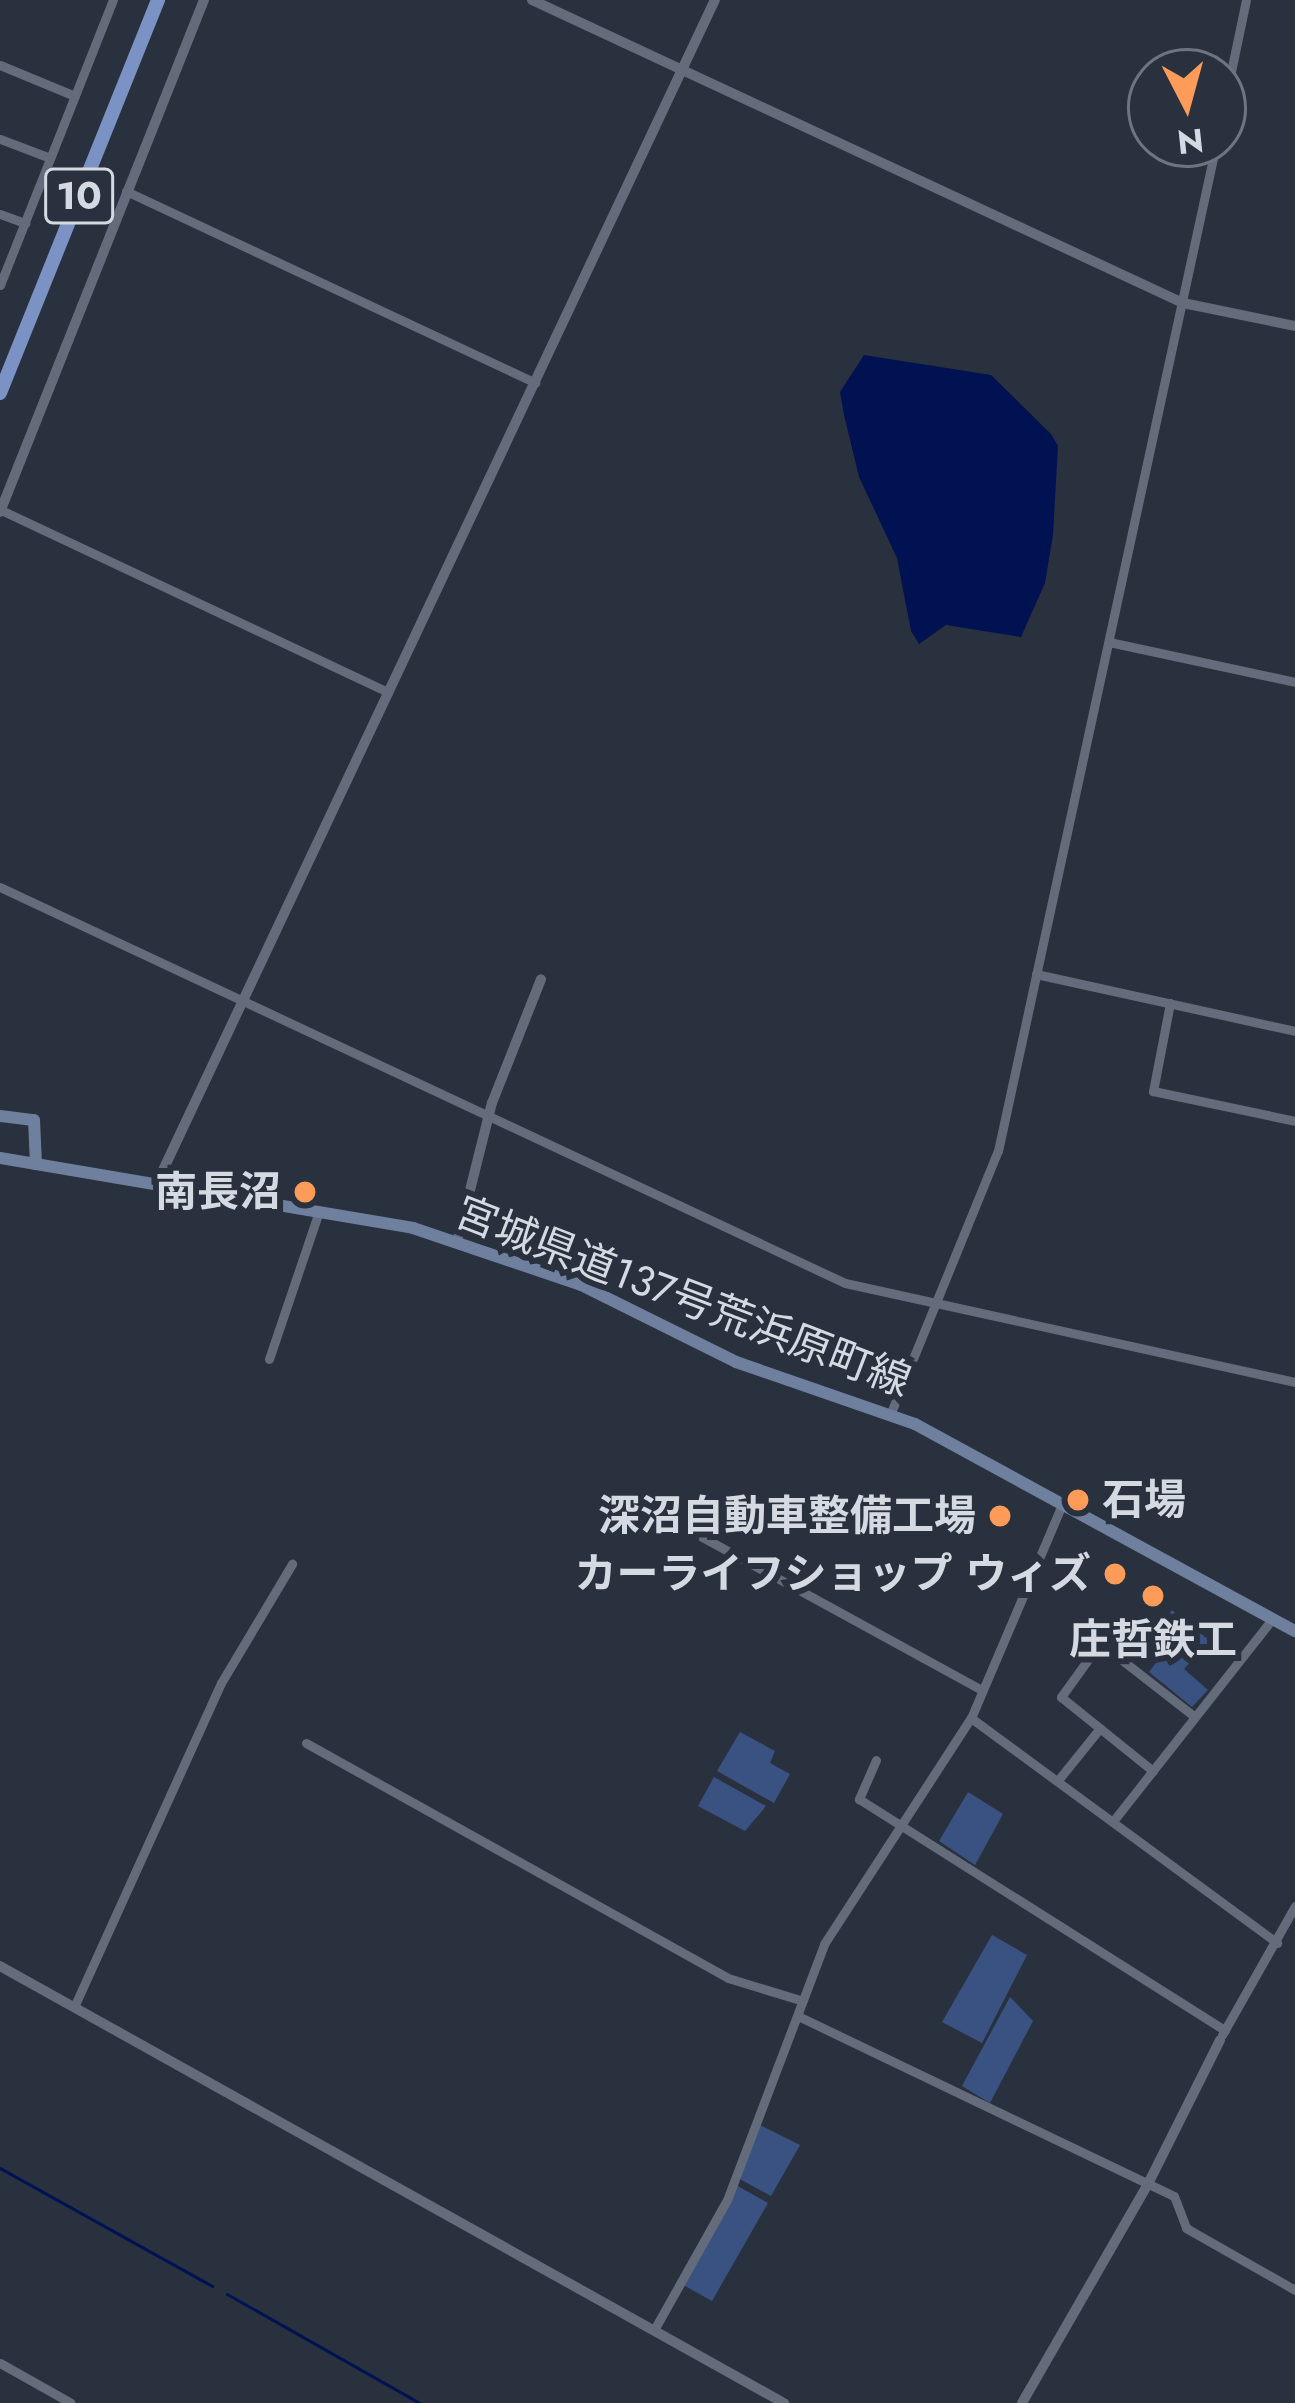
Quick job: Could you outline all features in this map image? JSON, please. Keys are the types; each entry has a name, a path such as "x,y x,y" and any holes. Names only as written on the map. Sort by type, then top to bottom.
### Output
{"main road":[{"name":"10","path":"0,393 158,0"},
{"path":"0,1116 34,1120 36,1164"},
{"name":"宮城県道137号荒浜原町線","path":"0,1157 320,1211 457,1242 611,1297 736,1362 890,1415 1295,1631"}],"street":[{"path":"0,285 112,0"},
{"path":"204,0 1,511 388,692"},
{"path":"532,0 1183,303 1295,326"},
{"path":"156,1185 715,0"},
{"path":"1236,48 1246,0"},
{"path":"0,65 75,96"},
{"path":"0,139 50,158"},
{"path":"890,1415 998,1151 1211,168"},
{"path":"126,191 535,382"},
{"path":"0,214 25,223"},
{"path":"1108,642 1295,682"},
{"path":"0,887 845,1283 1295,1382"},
{"path":"1036,974 1295,1030"},
{"path":"457,1242 493,1100 541,979"},
{"path":"1170,1003 1154,1090 1295,1121"},
{"path":"268,1359 320,1211"},
{"path":"654,2330 728,2200 835,1924 971,1718 1062,1505"},
{"path":"653,1510 980,1689"},
{"path":"74,2006 221,1683 292,1564"},
{"path":"1114,1820 1272,1619"},
{"path":"1153,1771 1061,1697 1100,1643 1195,1718"},
{"path":"971,1718 1277,1943"},
{"path":"1059,1779 1100,1728"},
{"path":"306,1743 728,1978 803,2000"},
{"path":"877,1760 859,1799 905,1822 1222,2035"},
{"path":"1022,2403 1148,2184 1222,2035 1295,1906"},
{"path":"0,1966 784,2403"},
{"path":"798,2016 1179,2201 1186,2228 1295,2290"},
{"path":"0,2363 71,2403"}],"shaded area":[{"path":"864,355 991,375 1058,446 1045,583 1021,637 946,625 919,644 911,631 897,558 859,477 840,392"},
{"path":"1172,1610 1210,1641 1184,1669 1208,1690 1192,1707 1149,1672 1167,1648 1152,1635"},
{"path":"740,1732 775,1751 770,1763 790,1774 774,1803 717,1771"},
{"path":"714,1777 766,1806 745,1831 698,1806"},
{"path":"968,1792 1003,1814 975,1865 939,1841"},
{"path":"992,1935 1027,1955 982,2043 942,2022"},
{"path":"1010,1997 1033,2021 990,2103 962,2086"},
{"path":"758,2124 800,2145 771,2196 736,2177"},
{"path":"734,2184 768,2203 712,2301 678,2282"}],"waterway":[{"path":"0,2168 212,2286"},
{"path":"227,2294 420,2403"}],"place":[{"name":"南長沼","path":"305,1192"},
{"name":"石場","path":"1078,1500"},
{"name":"深沼自動車整備工場","path":"1000,1516"},
{"name":"カーライフショップ ウィズ","path":"1115,1574"},
{"name":"庄哲鉄工","path":"1153,1596"}]}
